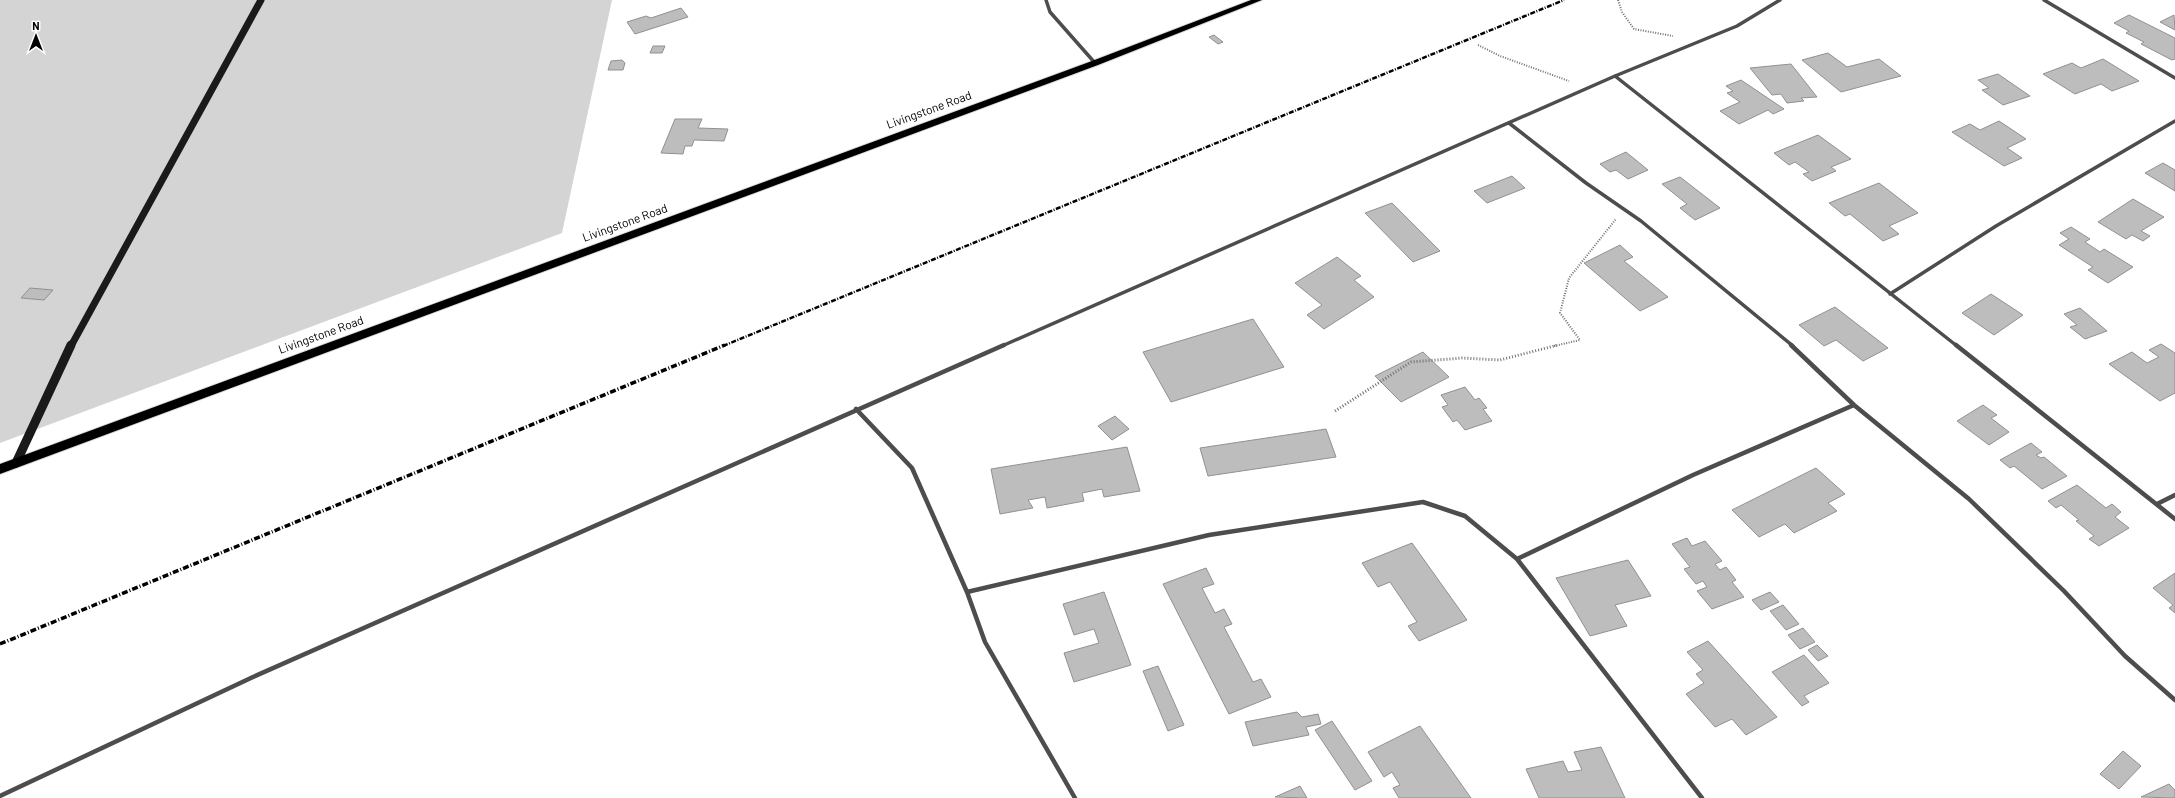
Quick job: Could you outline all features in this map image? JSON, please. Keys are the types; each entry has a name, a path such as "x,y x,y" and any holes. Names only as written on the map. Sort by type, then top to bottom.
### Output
{"highway":[{"name":"Livingstone Road","path":"0,468 1095,63 1258,0"}],"main road":[{"path":"16,463 78,331 260,0"}],"street":[{"path":"1046,0 1050,12 1095,63"},
{"path":"0,796 253,677 856,409 1615,76 1737,26 1780,0"},
{"path":"2044,0 2175,78"},
{"path":"1615,76 2175,519"},
{"path":"1890,294 1996,226 2175,121"},
{"path":"1509,123 1586,183 1641,221 1792,346 1854,405 1969,499 2064,591 2096,628 2175,700"},
{"path":"1517,560 1693,475 1854,405"},
{"path":"856,409 912,468 967,592 985,642 1075,798"},
{"path":"2157,504 2175,495"},
{"path":"967,592 1209,535 1423,502 1465,516 1517,560 1702,798"}],"path":[{"path":"1618,0 1622,12 1634,29 1681,38"},
{"path":"1478,45 1506,59 1589,88"},
{"path":"1335,411 1411,362 1462,358 1500,360 1580,340 1560,313 1568,278 1624,210"}],"shaded area":[{"path":"0,0 612,0 562,233 0,443"}],"building":[{"path":"681,8 688,17 635,34 627,22 646,16 651,18"},
{"path":"2129,15 2175,38 2175,59 2172,60 2141,44 2144,42 2126,33 2129,31 2114,23"},
{"path":"2174,15 2175,30 2160,22"},
{"path":"1214,35 1223,42 1218,44 1209,37"},
{"path":"653,46 665,46 662,53 650,53"},
{"path":"1828,53 1847,67 1879,59 1901,76 1841,92 1802,60"},
{"path":"2103,59 2139,81 2112,91 2101,84 2075,94 2043,74 2072,63 2081,68"},
{"path":"622,60 625,63 623,70 608,70 611,61"},
{"path":"1791,64 1817,97 1801,98 1804,101 1787,103 1781,94 1772,95 1750,68"},
{"path":"1998,74 2030,96 2003,105 1982,90 1989,88 1978,80"},
{"path":"1741,80 1784,109 1773,114 1768,110 1739,124 1720,111 1740,102 1727,93 1733,91 1726,86"},
{"path":"675,119 702,119 698,128 728,129 724,141 694,140 692,146 685,146 683,154 661,153"},
{"path":"1999,121 2026,139 2007,148 2022,158 2004,166 1952,132 1970,124 1980,130"},
{"path":"1818,135 1851,159 1831,167 1836,171 1812,181 1803,174 1809,172 1795,162 1789,165 1774,153"},
{"path":"1626,152 1648,170 1628,179 1616,170 1610,172 1600,164"},
{"path":"2163,163 2175,170 2175,191 2145,173"},
{"path":"1512,176 1525,188 1487,203 1474,191"},
{"path":"1680,177 1720,208 1695,220 1680,208 1687,204 1662,184"},
{"path":"1879,183 1918,213 1889,226 1899,234 1883,241 1850,214 1845,216 1829,203"},
{"path":"2133,199 2164,217 2141,231 2150,236 2143,241 2132,235 2126,239 2098,222"},
{"path":"1392,203 1440,251 1413,262 1365,213"},
{"path":"2071,227 2090,239 2085,242 2100,252 2104,249 2133,267 2108,283 2088,270 2093,267 2059,245 2069,239 2060,233"},
{"path":"1620,245 1633,257 1624,261 1668,297 1640,311 1584,263"},
{"path":"1337,257 1361,276 1354,280 1374,297 1324,329 1307,315 1322,305 1295,283"},
{"path":"30,288 53,290 44,300 21,298"},
{"path":"1991,294 2023,315 1994,335 1962,313"},
{"path":"1835,307 1888,348 1863,361 1836,340 1824,346 1799,325"},
{"path":"2080,308 2107,331 2085,339 2070,327 2077,325 2064,314"},
{"path":"1253,319 1284,367 1171,402 1143,352"},
{"path":"2161,344 2175,353 2175,393 2160,401 2109,364 2132,352 2147,363 2159,357 2149,350"},
{"path":"1423,352 1449,377 1401,402 1375,376"},
{"path":"1465,387 1475,400 1479,398 1487,408 1483,409 1492,421 1465,430 1457,420 1453,422 1442,407 1448,405 1441,395"},
{"path":"1983,405 1997,415 1991,418 2009,432 1989,445 1957,421"},
{"path":"1115,416 1129,429 1112,440 1098,426"},
{"path":"1326,429 1336,457 1208,476 1200,448"},
{"path":"2031,443 2042,452 2036,455 2041,458 2044,457 2067,476 2042,489 2014,466 2010,468 2000,460"},
{"path":"1127,447 1140,491 1104,497 1102,489 1082,493 1084,501 1047,508 1045,497 1028,500 1033,508 1000,514 991,469"},
{"path":"1816,468 1845,494 1828,503 1837,511 1794,533 1785,524 1759,537 1732,510"},
{"path":"2077,485 2106,508 2112,504 2121,512 2115,517 2129,528 2099,546 2089,539 2094,536 2076,521 2079,520 2061,505 2056,508 2048,501"},
{"path":"1687,538 1692,546 1705,541 1722,561 1715,564 1720,570 1726,567 1736,580 1732,582 1744,597 1712,609 1697,591 1707,587 1703,581 1696,584 1684,569 1690,567 1672,544"},
{"path":"1412,543 1467,620 1419,641 1408,626 1417,622 1390,582 1378,587 1362,563"},
{"path":"1628,560 1651,596 1615,605 1627,626 1590,636 1556,578"},
{"path":"1206,568 1214,584 1202,588 1215,613 1224,609 1232,624 1224,627 1253,682 1261,679 1271,697 1229,714 1163,584"},
{"path":"2175,573 2175,613 2169,608 2173,605 2153,588"},
{"path":"1104,592 1131,665 1074,682 1064,653 1099,643 1094,629 1074,635 1063,604"},
{"path":"1770,592 1779,602 1761,610 1752,600"},
{"path":"1783,605 1799,624 1786,630 1770,611"},
{"path":"1803,628 1815,642 1800,649 1788,635"},
{"path":"1708,641 1777,717 1746,735 1732,719 1715,727 1686,694 1704,683 1696,674 1703,670 1687,652"},
{"path":"1817,645 1828,656 1818,661 1808,650"},
{"path":"1804,655 1829,683 1804,696 1809,702 1802,706 1772,672"},
{"path":"1158,666 1184,725 1168,731 1143,671"},
{"path":"1297,712 1302,717 1318,714 1321,724 1306,727 1309,735 1253,746 1245,722"},
{"path":"1332,721 1372,781 1355,790 1315,730"},
{"path":"1420,726 1471,798 1399,798 1393,788 1400,785 1392,772 1384,777 1368,752"},
{"path":"1601,747 1625,798 1539,798 1526,769 1563,761 1568,772 1582,770 1574,752"},
{"path":"2123,751 2141,766 2119,789 2100,774"},
{"path":"2169,784 2175,790 2175,798 2141,797"},
{"path":"1300,786 1307,798 1275,797"}],"railway":[{"path":"723,346 1564,0"},
{"path":"0,644 725,345"}]}
